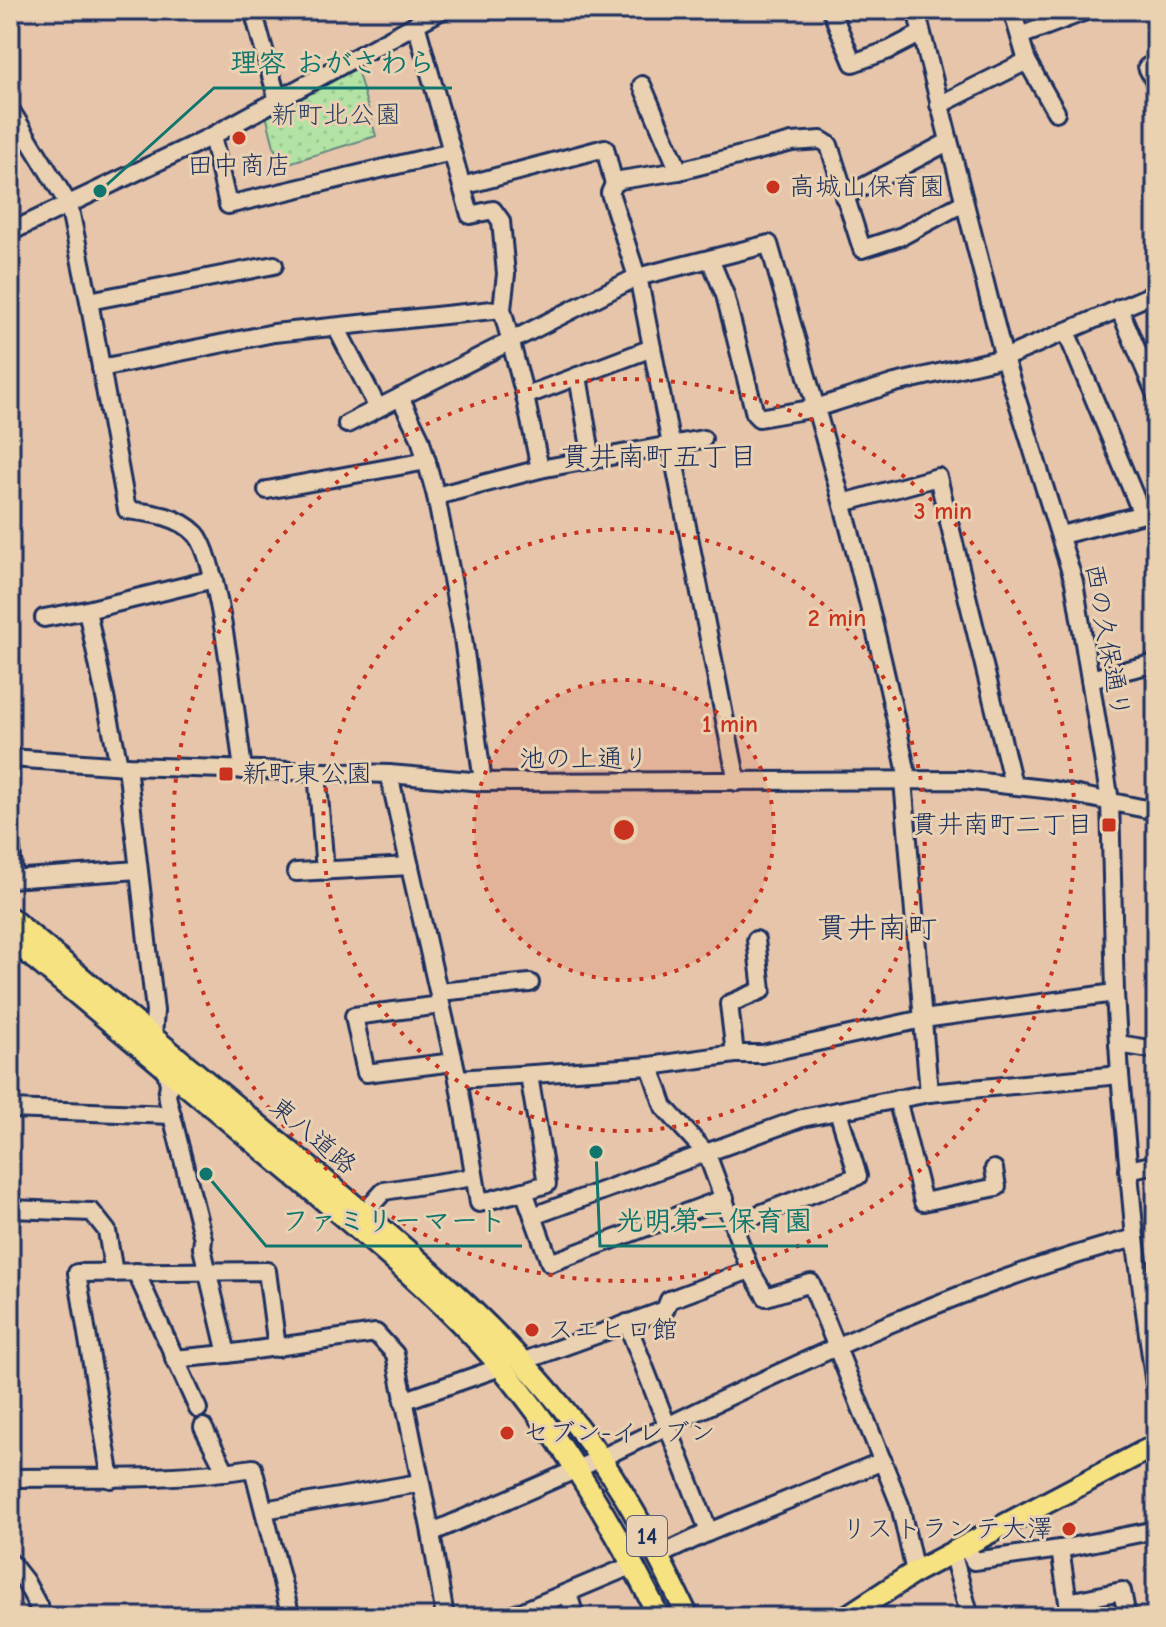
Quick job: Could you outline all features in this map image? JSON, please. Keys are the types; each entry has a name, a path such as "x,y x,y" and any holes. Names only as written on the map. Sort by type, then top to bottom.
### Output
{"main road":[{"name":"東八道路","path":"10,918 364,1213 448,1287 511,1364 600,1458 658,1556 688,1617"},
{"name":"東八道路","path":"10,938 390,1256 511,1364 633,1565 659,1617"},
{"path":"846,1617 915,1572 1156,1445"}],"street":[{"path":"253,10 278,101"},
{"path":"10,232 212,136 442,10"},
{"path":"831,10 853,63 920,34"},
{"name":"西の久保通り","path":"916,10 1004,358 1074,582 1110,801 1120,1075 1135,1238 1149,1292 1156,1393"},
{"path":"1012,10 1027,61 1056,112"},
{"path":"1020,36 1086,11"},
{"path":"416,24 470,215 493,210 501,221 506,274 502,309 540,469"},
{"path":"939,105 1027,61"},
{"path":"1156,63 1147,67 1156,84"},
{"path":"642,85 679,171"},
{"path":"10,109 69,205 127,510 165,515 195,533 204,546 214,579 243,770"},
{"path":"212,136 228,205 452,152"},
{"path":"737,782 637,277 610,193 620,180 679,171 792,142 821,140 829,145 862,249 902,236 963,203"},
{"path":"844,197 948,142"},
{"path":"462,186 605,148 614,184"},
{"path":"347,424 637,277 769,244 888,674 906,780 929,1093"},
{"path":"710,259 725,295 755,414 759,418 816,408 895,383 1004,358 1156,293"},
{"path":"89,301 274,265"},
{"path":"1119,308 1156,395"},
{"path":"101,368 274,333 502,309"},
{"path":"336,327 378,408"},
{"path":"1061,535 1149,512 1066,331"},
{"path":"525,396 652,348"},
{"path":"578,376 592,460"},
{"path":"400,397 427,461 436,496 462,631 483,782"},
{"path":"436,496 540,469 703,439"},
{"path":"267,490 427,461"},
{"path":"843,503 938,477 1013,784"},
{"path":"44,618 214,579"},
{"path":"87,610 123,765 155,1011 153,1036 166,1069 172,1115 227,1354"},
{"path":"1090,679 1156,663"},
{"name":"池の上通り","path":"10,758 389,774 483,782 964,780 1013,784 1156,811"},
{"path":"317,771 325,871"},
{"path":"389,774 458,1079 479,1203 547,1184 529,1075"},
{"path":"10,839 12,878 138,870"},
{"path":"296,872 410,866"},
{"path":"735,1054 729,1004 762,990 756,940"},
{"path":"454,1062 366,1073 354,1016 530,983"},
{"path":"458,1079 650,1066 735,1054 762,1054 923,1019 1115,993"},
{"path":"1118,1044 1156,1050"},
{"path":"650,1066 664,1107 707,1154 750,1270 766,1297 811,1283 900,1505 915,1572"},
{"path":"533,1216 802,1118 929,1093 1120,1075"},
{"path":"897,1099 923,1202 997,1187 994,1169"},
{"path":"10,1109 172,1115"},
{"path":"734,1224 858,1176 838,1111"},
{"path":"1128,1170 1156,1164"},
{"path":"364,1213 384,1191 474,1177"},
{"path":"524,1191 550,1263 725,1198"},
{"path":"10,1209 92,1212 107,1231 114,1273"},
{"path":"431,1533 600,1458 835,1346 1039,1265 1135,1238"},
{"path":"403,1401 665,1310 669,1300 750,1270"},
{"path":"111,1479 77,1273 267,1271 277,1348"},
{"path":"136,1272 198,1409"},
{"path":"627,1323 709,1532"},
{"path":"174,1359 376,1333 395,1354 445,1617"},
{"path":"203,1427 226,1472"},
{"path":"658,1556 883,1461"},
{"path":"10,1478 111,1479 253,1468 291,1617"},
{"path":"264,1510 419,1483"},
{"path":"959,1548 974,1561 1060,1549 1156,1530"},
{"path":"959,1548 970,1617"},
{"path":"1060,1549 1068,1602 1122,1591 1127,1617"},
{"path":"509,1617 633,1565"},
{"path":"12,1567 25,1581 44,1617"},
{"path":"568,1593 575,1617"}],"green space":[{"name":"新町北公園","path":"356,66 376,136 279,166 266,115"}],"place":[{"name":"田中商店","path":"239,138"},
{"name":"高城山保育園","path":"773,187"},
{"name":"理容 おがさわら","path":"100,191"},
{"name":"新町東公園","path":"226,774"},
{"name":"貫井南町二丁目","path":"1109,825"},
{"name":"光明第二保育園","path":"596,1152"},
{"name":"ファミリーマート","path":"206,1174"},
{"name":"スエヒロ館","path":"532,1330"},
{"name":"セブン-イレブン","path":"507,1433"},
{"name":"リストランテ大澤","path":"1069,1529"}],"district":[{"name":"貫井南町五丁目","path":"659,457"},
{"name":"貫井南町","path":"877,928"}]}
